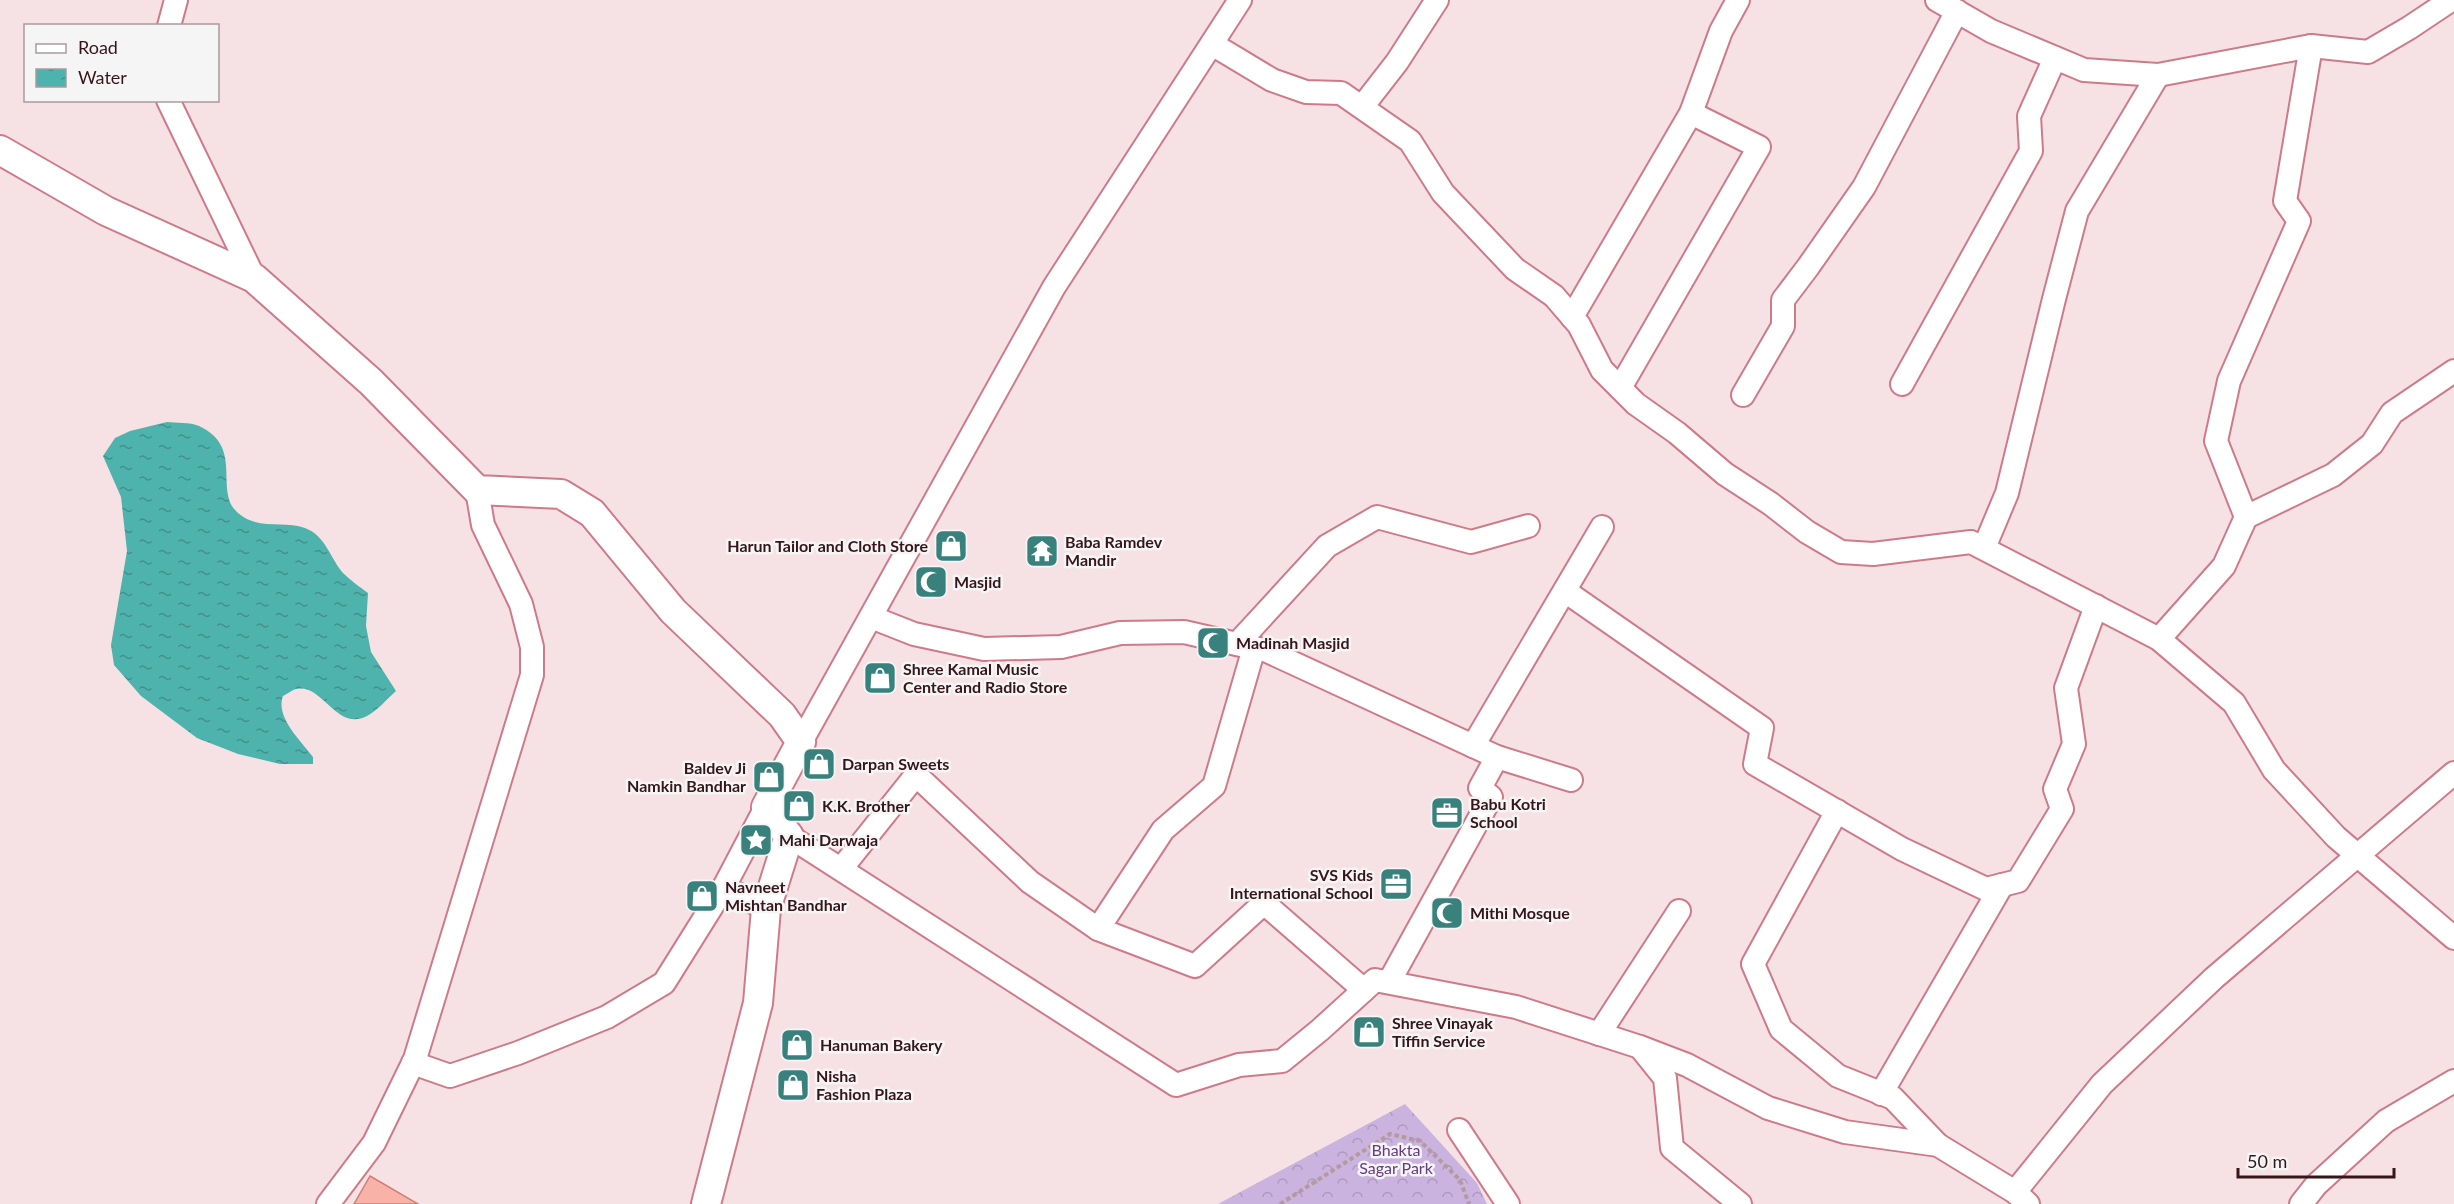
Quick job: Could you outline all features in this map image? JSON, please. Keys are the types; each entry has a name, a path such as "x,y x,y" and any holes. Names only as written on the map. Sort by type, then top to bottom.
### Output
{"street":[{"path":"170,24 176,0"},
{"path":"413,1063 450,1076 518,1053 606,1017 664,983 724,887 801,742 1054,287 1240,0"},
{"path":"1362,107 1397,62 1437,0"},
{"path":"1572,317 1691,113 1721,31 1738,0"},
{"path":"1743,395 1783,326 1783,300 1864,187 1947,6 1991,31 2084,70 2158,75 2311,46 2368,52 2451,0"},
{"path":"1212,44 1272,80 1306,92 1341,93 1410,141 1443,193 1515,269 1554,296 1579,325 1602,370 1636,404 1677,433 1725,474 1841,552 1873,554 1971,542 2159,639 2234,703 2274,770 2336,837 2454,938"},
{"path":"2246,517 2216,441 2229,381 2299,221 2285,201 2311,46"},
{"path":"1902,384 2031,151 2029,116 2055,58"},
{"path":"1984,548 2007,493 2051,309 2078,211 2158,75"},
{"path":"169,102 254,278"},
{"path":"1620,388 1759,147 1691,113"},
{"path":"0,150 106,211 254,278 371,382 477,490 483,525 521,604 532,647 532,675 413,1063 374,1143 328,1204"},
{"path":"2159,639 2224,566 2246,517 2333,475 2372,444 2392,413 2454,371"},
{"path":"477,490 561,494 592,513 672,611 782,715 801,742"},
{"path":"1098,929 1163,830 1214,786 1245,646 1327,546 1377,517 1471,542 1528,526"},
{"path":"1473,746 1602,527"},
{"path":"1565,591 1762,728 1755,764 1902,849 1986,889 2018,881 2062,809 2055,789 2074,744 2066,688 2096,606"},
{"path":"871,617 914,634 984,649 1061,647 1120,633 1184,632 1264,650 1497,757 1571,780"},
{"path":"1389,982 1491,797 1480,788 1497,757"},
{"path":"1837,812 1753,964 1781,1029 1838,1076 1893,1098 1938,1145 2022,1198 2102,1084 2214,978 2454,773"},
{"path":"841,869 916,775 1030,882 1098,929 1195,966 1264,903 1364,990"},
{"path":"766,807 789,836 1176,1085 1239,1065 1282,1061 1375,980 1516,1007 1640,1047 1687,1065 1768,1108 1845,1132 1938,1145"},
{"path":"706,1204 758,1003 766,909 789,836"},
{"path":"1881,1094 2002,885"},
{"path":"724,887 766,909"},
{"path":"1599,1034 1679,911"},
{"path":"1640,1047 1665,1078 1672,1148 1740,1204"},
{"path":"2301,1204 2316,1185 2386,1121 2454,1081"},
{"path":"1459,1130 1508,1204"}],"path":[{"path":"1280,1204 1390,1134 1419,1141 1460,1180 1469,1204"}],"green space":[{"name":"Bhakta Sagar Park","path":"1405,1104 1477,1183 1487,1204 1218,1204"}],"water":[{"path":"167,422 199,426 213,435 221,445 225,457 228,493 231,504 238,513 254,522 297,526 312,532 323,542 343,573 368,593 366,626 371,652 396,691 371,714 356,719 347,718 338,713 306,689 296,689 283,696 283,712 286,720 313,757 313,764 280,764 238,754 197,738 141,696 114,665 111,645 127,551 121,497 103,456 115,438 130,431"}],"building":[{"path":"370,1176 418,1204 354,1204"}],"place":[{"name":"Harun Tailor and Cloth Store","path":"951,546"},
{"name":"Baba Ramdev Mandir","path":"1042,551"},
{"name":"Masjid","path":"931,582"},
{"name":"Madinah Masjid","path":"1213,643"},
{"name":"Shree Kamal Music Center and Radio Store","path":"880,678"},
{"name":"Darpan Sweets","path":"819,764"},
{"name":"Baldev Ji Namkin Bandhar","path":"769,777"},
{"name":"K.K. Brother","path":"799,806"},
{"name":"Babu Kotri School","path":"1447,813"},
{"name":"Mahi Darwaja","path":"756,840"},
{"name":"SVS Kids International School","path":"1396,884"},
{"name":"Navneet Mishtan Bandhar","path":"702,896"},
{"name":"Mithi Mosque","path":"1447,913"},
{"name":"Shree Vinayak Tiffin Service","path":"1369,1032"},
{"name":"Hanuman Bakery","path":"797,1045"},
{"name":"Nisha Fashion Plaza","path":"793,1085"}]}
